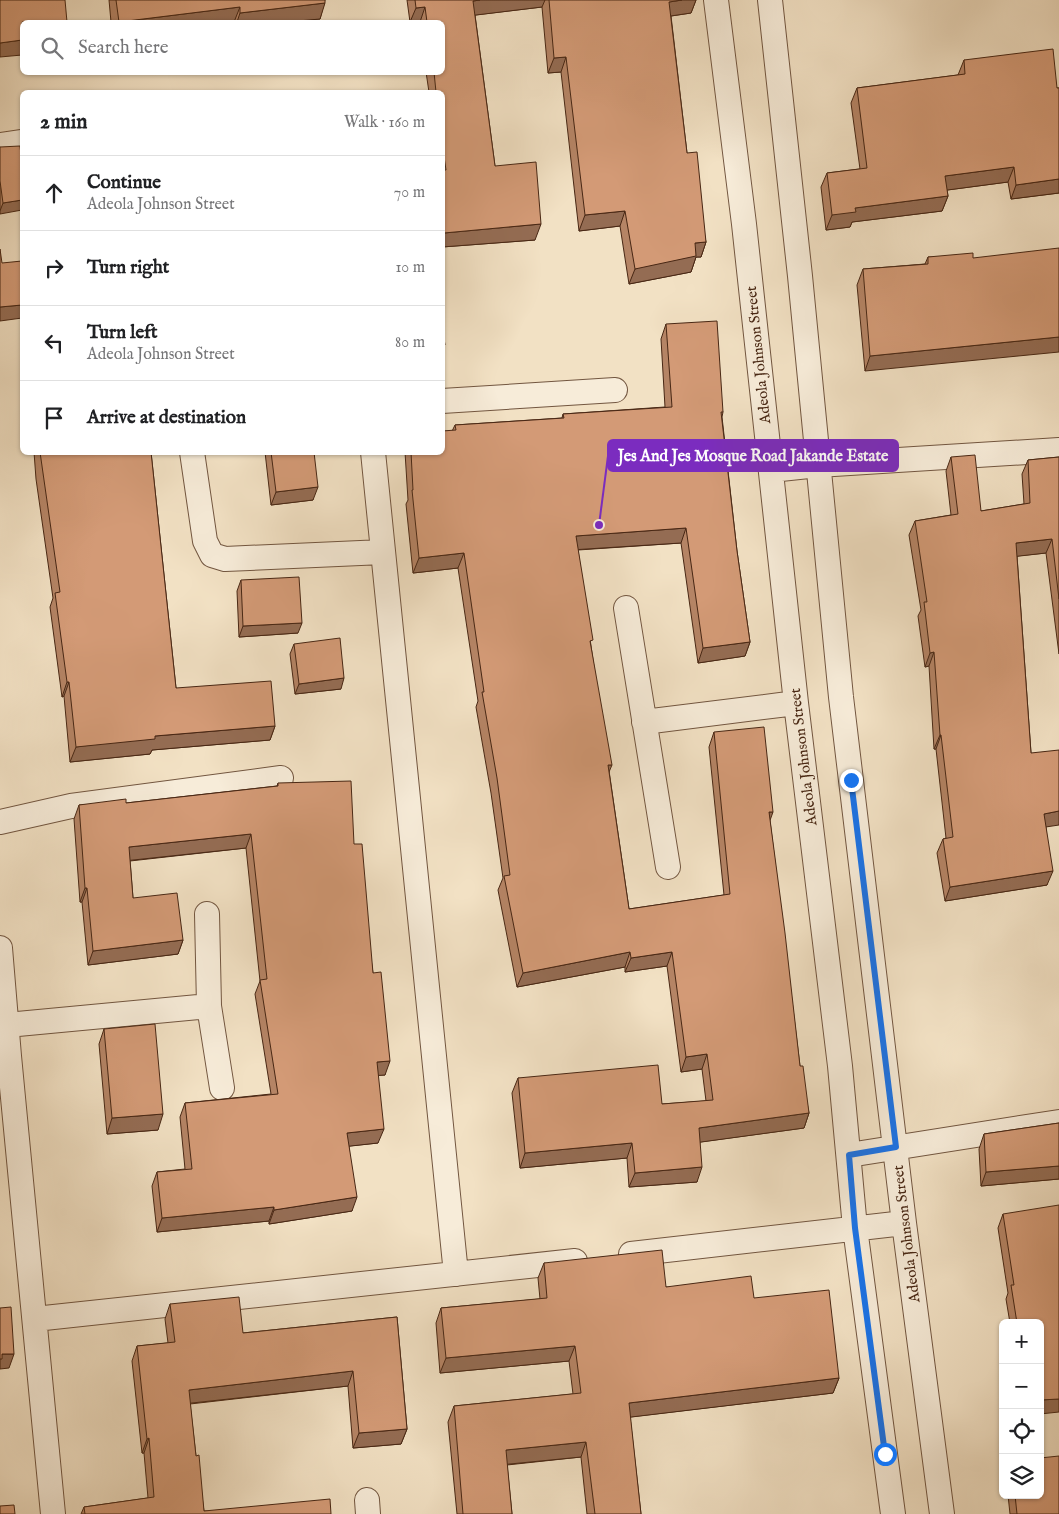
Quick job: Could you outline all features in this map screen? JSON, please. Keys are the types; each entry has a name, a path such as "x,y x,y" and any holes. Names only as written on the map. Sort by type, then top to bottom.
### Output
{"street":[{"name":"Adeola Johnson Street","path":"716,0 744,224 796,704 840,1066 855,1228 893,1514"},
{"name":"Adeola Johnson Street","path":"770,0 799,266 841,697 904,1223 942,1514"},
{"path":"0,145 20,142"},
{"path":"445,401 615,390"},
{"path":"771,470 818,465 1059,450"},
{"path":"192,455 204,541 212,555 225,560 383,552"},
{"path":"373,455 456,1274"},
{"path":"626,608 668,868"},
{"path":"644,722 796,704"},
{"path":"0,822 71,806 281,778"},
{"path":"207,914 209,1006 222,1088"},
{"path":"0,948 54,1514"},
{"path":"7,1025 209,1006"},
{"path":"849,1155 1059,1122"},
{"path":"35,1319 602,1258 904,1223"}],"building":[{"path":"0,0 65,0 67,20 20,20 20,40 0,43"},
{"path":"116,0 325,0 325,3 240,13 240,7 135,20 119,20"},
{"path":"415,0 480,0 473,1 495,166 536,162 541,224 445,233 445,90 436,90 434,75 445,75 445,20 427,20 425,7 416,8"},
{"path":"549,0 682,0 669,2 687,153 697,152 706,242 695,243 696,256 635,269 625,211 585,215 566,57 554,58"},
{"path":"1053,49 1057,88 1059,88 1059,179 1016,185 1014,167 945,176 948,196 855,208 856,212 832,215 827,173 867,168 857,88 965,74 964,60"},
{"path":"20,146 20,200 3,203 0,181 0,147"},
{"path":"1059,248 1059,337 870,356 863,269 928,264 928,257 973,253 973,258"},
{"path":"0,249 2,263 20,261 20,305 0,307"},
{"path":"717,321 723,412 721,412 737,551 750,642 703,648 686,528 576,536 593,640 590,641 612,765 608,765 629,909 730,894 714,732 764,727 773,812 769,812 800,1066 803,1066 809,1113 699,1128 702,1167 635,1173 632,1143 525,1153 518,1078 658,1065 662,1104 713,1100 707,1054 686,1057 672,952 631,958 630,952 523,973 504,876 510,875 497,778 482,692 484,692 464,553 419,558 412,490 411,455 445,455 445,431 456,430 455,425 564,418 563,414 672,407 666,324"},
{"path":"40,455 151,455 176,688 271,681 275,726 155,736 155,739 76,747 69,682 67,682 55,593 60,592"},
{"path":"271,455 314,455 318,487 276,492"},
{"path":"975,455 981,511 1030,503 1028,460 1059,457 1059,599 1052,539 1016,543 1031,753 1059,750 1059,811 1044,814 1053,871 950,887 943,839 953,837 940,735 934,652 930,653 924,602 927,602 915,521 958,514 951,457"},
{"path":"299,577 302,623 243,626 241,580"},
{"path":"340,638 344,678 299,684 294,644"},
{"path":"351,781 354,844 362,844 373,973 381,972 390,1061 377,1062 384,1129 347,1133 357,1197 274,1210 274,1207 162,1218 157,1172 192,1169 185,1103 278,1094 260,980 267,979 251,834 129,847 133,898 177,893 183,940 93,951 87,888 85,888 79,805 126,799 126,803 278,786 278,783"},
{"path":"155,1024 163,1114 112,1118 104,1029"},
{"path":"1059,1123 1059,1166 986,1172 984,1134"},
{"path":"1059,1205 1059,1399 1044,1400 1044,1319 1016,1319 1011,1285 1014,1285 1003,1214"},
{"path":"662,1250 666,1287 751,1276 754,1298 829,1290 839,1378 629,1403 641,1514 595,1514 586,1442 506,1450 512,1514 463,1514 454,1406 581,1393 575,1346 446,1358 441,1308 547,1298 544,1263"},
{"path":"239,1297 243,1333 397,1317 407,1429 359,1433 353,1371 189,1390 196,1456 199,1455 204,1511 330,1499 331,1514 85,1514 84,1507 154,1497 149,1438 147,1439 137,1346 175,1342 170,1304"},
{"path":"11,1307 14,1354 2,1354 2,1359 0,1359 0,1308"},
{"path":"1059,1456 1059,1514 1017,1514 1015,1499 1044,1499 1044,1458"},
{"path":"14,1505 15,1514 0,1514 0,1506"}],"place":[{"name":"Jes And Jes Mosque Road Jakande Estate","path":"599,525"}],"route":[{"path":"851,780 896,1147 849,1155 855,1228 885,1454"}]}
